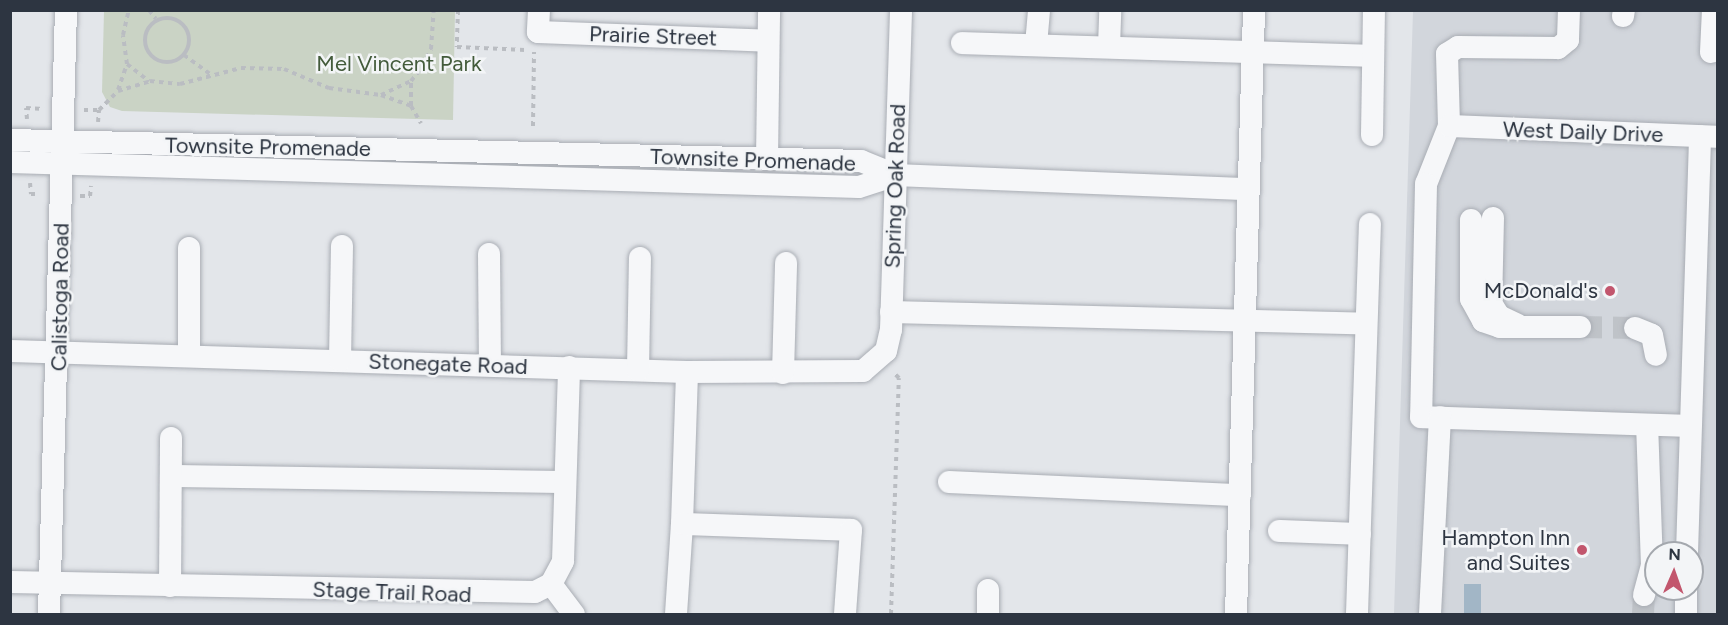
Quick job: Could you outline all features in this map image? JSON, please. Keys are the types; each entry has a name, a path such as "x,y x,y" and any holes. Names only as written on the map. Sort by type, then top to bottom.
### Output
{"street":[{"name":"Calistoga Road","path":"50,615 66,10"},
{"path":"767,159 769,10"},
{"name":"Spring Oak Road","path":"880,358 889,341 891,312 901,10"},
{"path":"1036,45 1039,10"},
{"path":"1109,47 1110,10"},
{"path":"1236,615 1254,10"},
{"path":"1372,135 1374,10"},
{"path":"1569,10 1568,40 1558,48 1451,49 1445,85 1449,126 1428,168 1424,225 1421,417 1689,426"},
{"path":"1711,52 1713,11"},
{"name":"Prairie Street","path":"539,21 768,41"},
{"path":"962,43 1373,56"},
{"name":"West Daily Drive","path":"1449,126 1709,136"},
{"path":"1687,541 1689,426 1709,136"},
{"name":"Townsite Promenade","path":"10,140 63,152 859,187 895,175"},
{"name":"Townsite Promenade","path":"10,162 63,152 767,159 861,161 895,175"},
{"path":"895,175 1249,189"},
{"path":"1482,219 1473,307 1491,325 1580,327"},
{"path":"1357,615 1370,224"},
{"path":"340,360 342,246"},
{"path":"189,248 189,356"},
{"path":"489,254 490,365"},
{"path":"638,370 640,258"},
{"path":"783,373 786,263"},
{"path":"891,312 1366,324"},
{"path":"1635,328 1652,335 1656,355"},
{"name":"Stonegate Road","path":"10,351 687,372 854,374 880,358"},
{"path":"569,367 563,561 551,584 574,615"},
{"path":"676,615 682,524 687,372"},
{"path":"1430,615 1440,417"},
{"path":"1647,425 1651,541"},
{"path":"170,586 171,438"},
{"path":"171,476 565,482"},
{"path":"949,482 1240,495"},
{"path":"682,524 851,530 846,615"},
{"path":"1279,531 1360,534"},
{"name":"Stage Trail Road","path":"10,582 515,595 551,584"},
{"path":"988,590 988,615"}],"path":[{"path":"99,110 118,91 127,64 123,35 129,10"},
{"path":"148,10 156,19 176,19 186,28 184,55"},
{"path":"421,123 411,106 411,81 431,49 434,10"},
{"path":"458,10 457,48 534,50 533,126"},
{"path":"156,19 145,33 150,55 170,62 184,55"},
{"path":"184,55 210,74"},
{"path":"127,64 150,81"},
{"path":"118,91 150,81 180,84 210,74 273,67 329,88 381,94 411,106"},
{"path":"381,94 411,81"},
{"path":"880,358 899,378 891,615"}],"shaded area":[{"path":"1413,11 1717,11 1717,614 1394,614"}],"green space":[{"name":"Mel Vincent Park","path":"104,11 455,11 453,120 122,111 110,107 102,92"}],"water":[{"path":"1464,584 1481,584 1481,614 1464,614"}],"tunnel":[{"path":"1580,327 1635,328"},
{"path":"1643,614 1644,595"}],"place":[{"name":"McDonald's","path":"1610,291"},
{"name":"Hampton Inn and Suites","path":"1582,550"}]}
